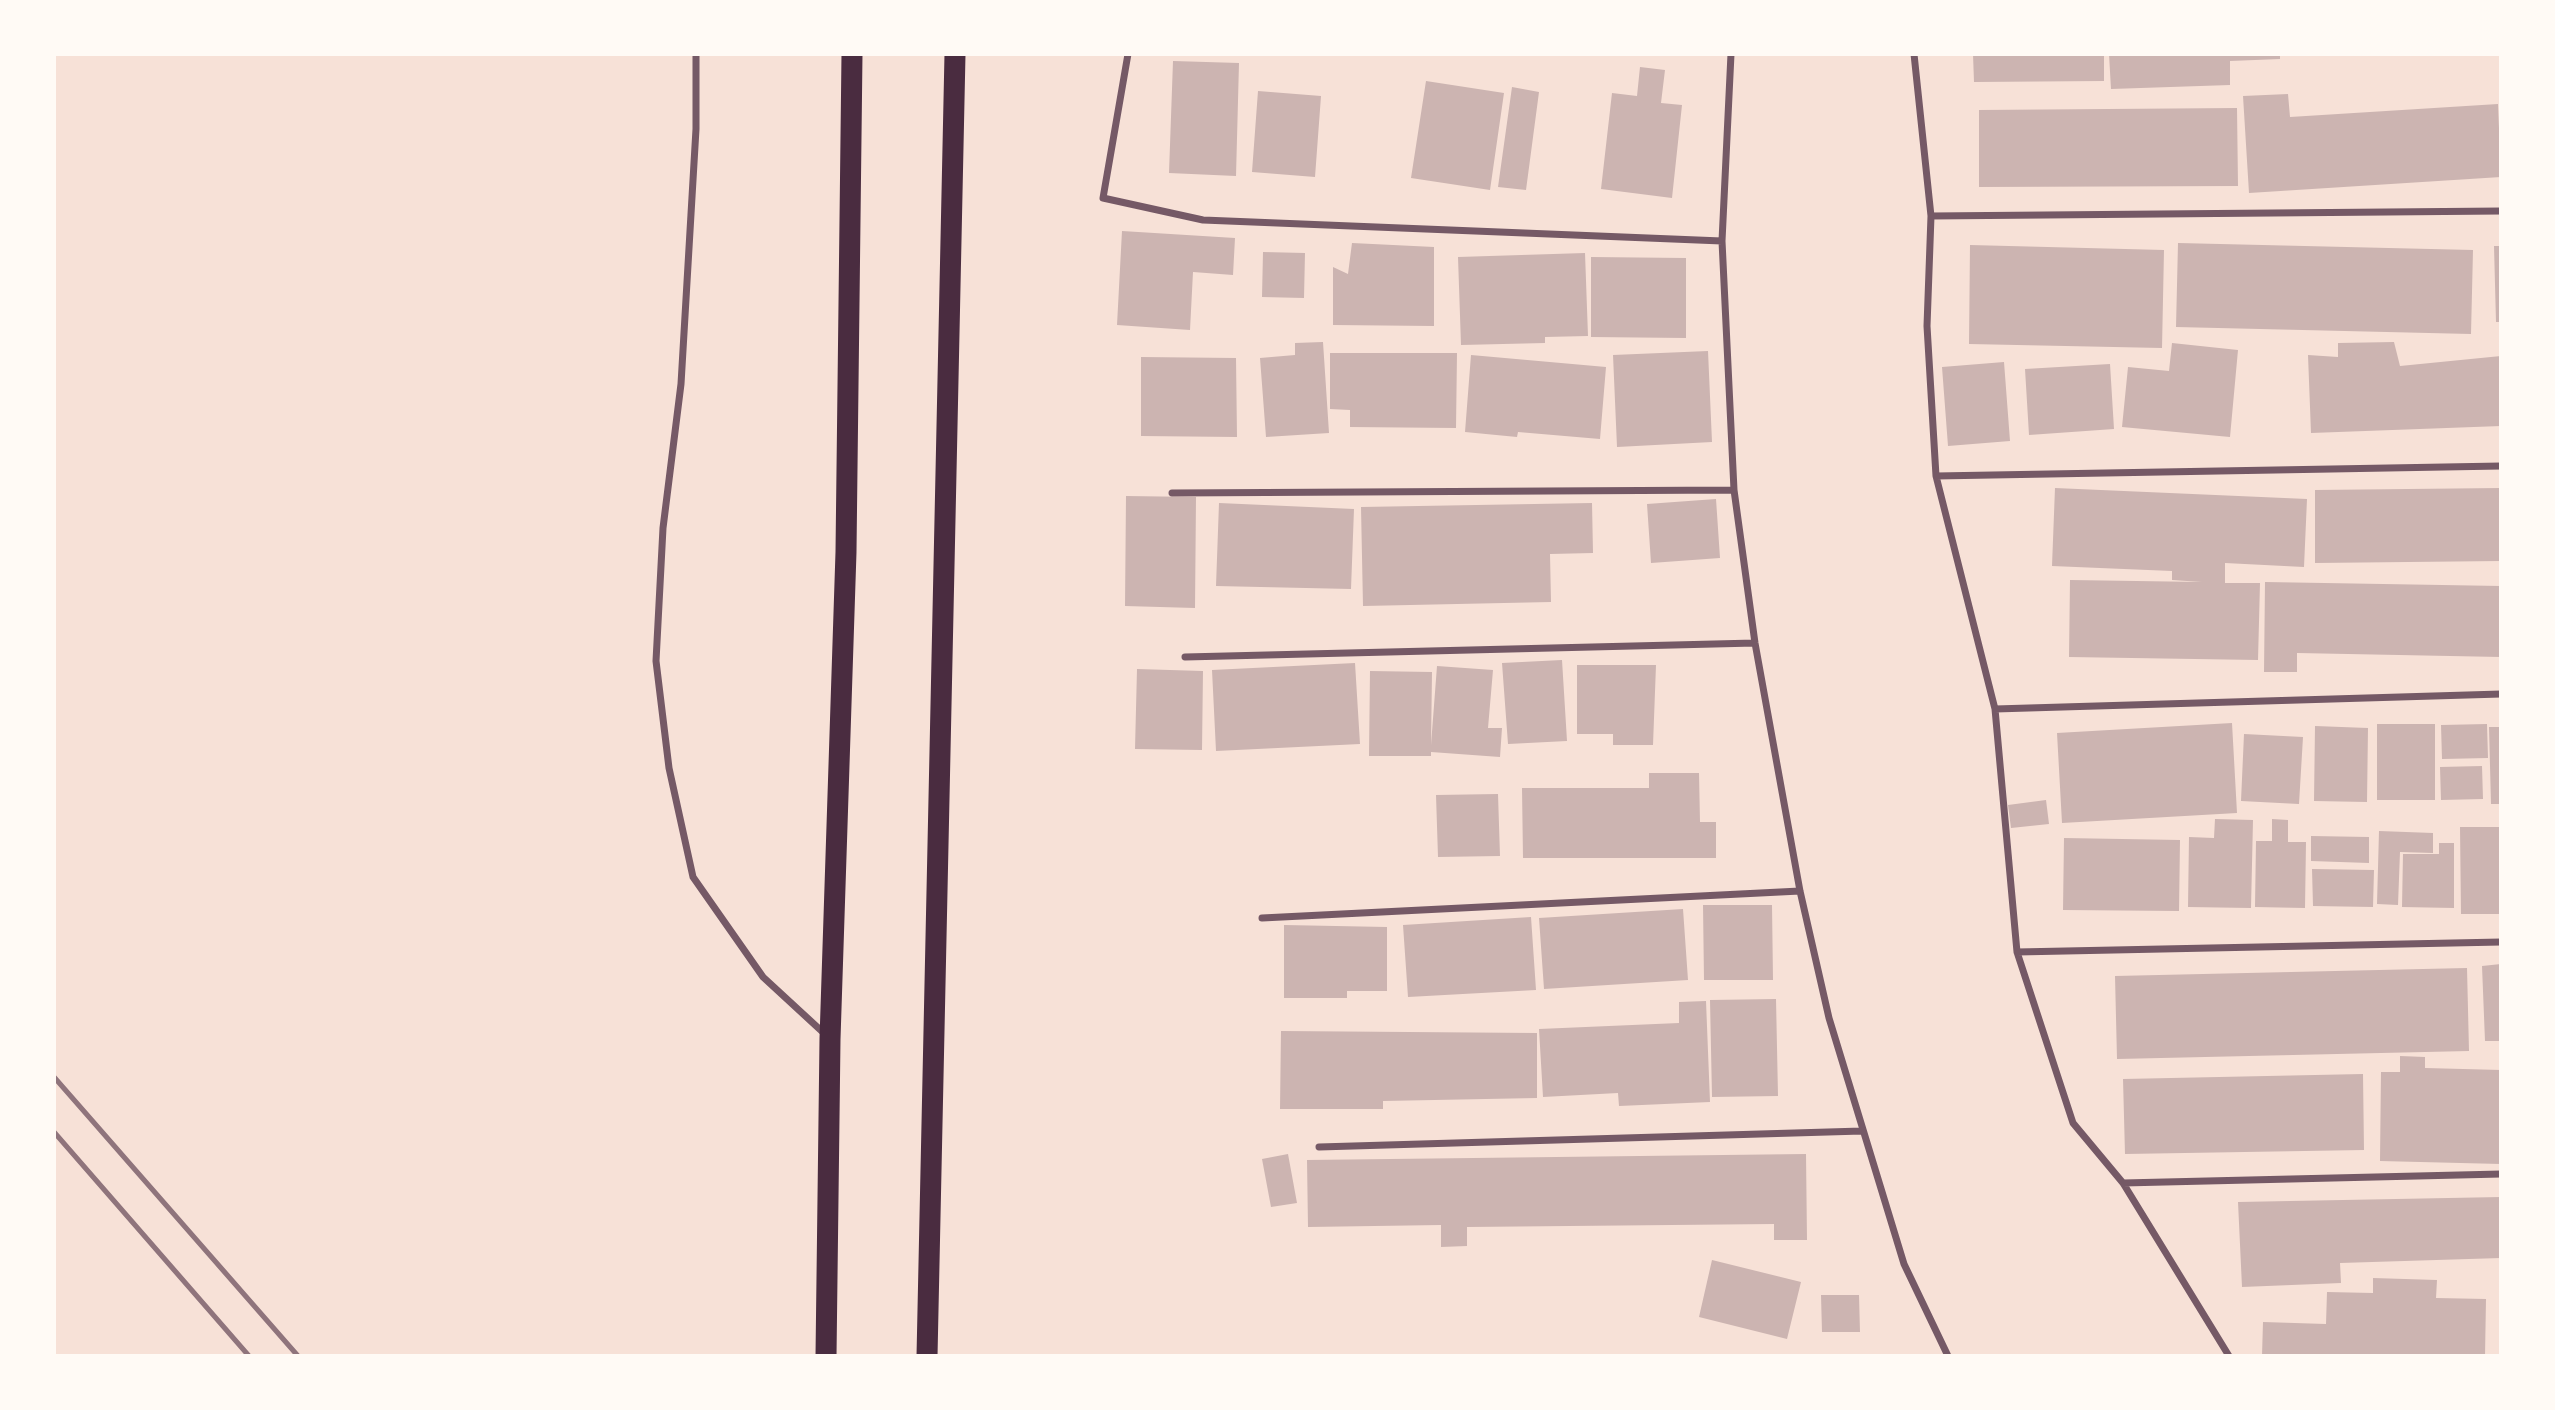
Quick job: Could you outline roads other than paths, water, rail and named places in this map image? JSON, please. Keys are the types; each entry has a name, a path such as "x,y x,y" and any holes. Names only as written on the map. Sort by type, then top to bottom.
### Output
{"highway":[{"path":"825,1356 830,1039 846,552 852,54"},
{"path":"927,1356 955,54"}],"street":[{"path":"696,54 695,142 683,357 663,528 656,661 669,768 693,877 763,977 830,1039"},
{"path":"1128,54 1103,198 1203,220 1722,241"},
{"path":"1731,54 1722,241 1734,490 1755,643 1800,891 1829,1018 1904,1264 1948,1356"},
{"path":"1914,54 1931,216 1927,326 1936,477 1995,709 2017,952 2073,1123 2123,1183 2229,1356"},
{"path":"1931,216 2501,211"},
{"path":"1936,477 2501,467"},
{"path":"1172,493 1734,490"},
{"path":"1185,657 1755,643"},
{"path":"1995,709 2501,695"},
{"path":"1262,918 1800,891"},
{"path":"2017,952 2501,943"},
{"path":"1319,1147 1862,1131"},
{"path":"2123,1183 2501,1174"}],"railway":[{"path":"54,1077 298,1356"},
{"path":"54,1132 249,1356"}]}
